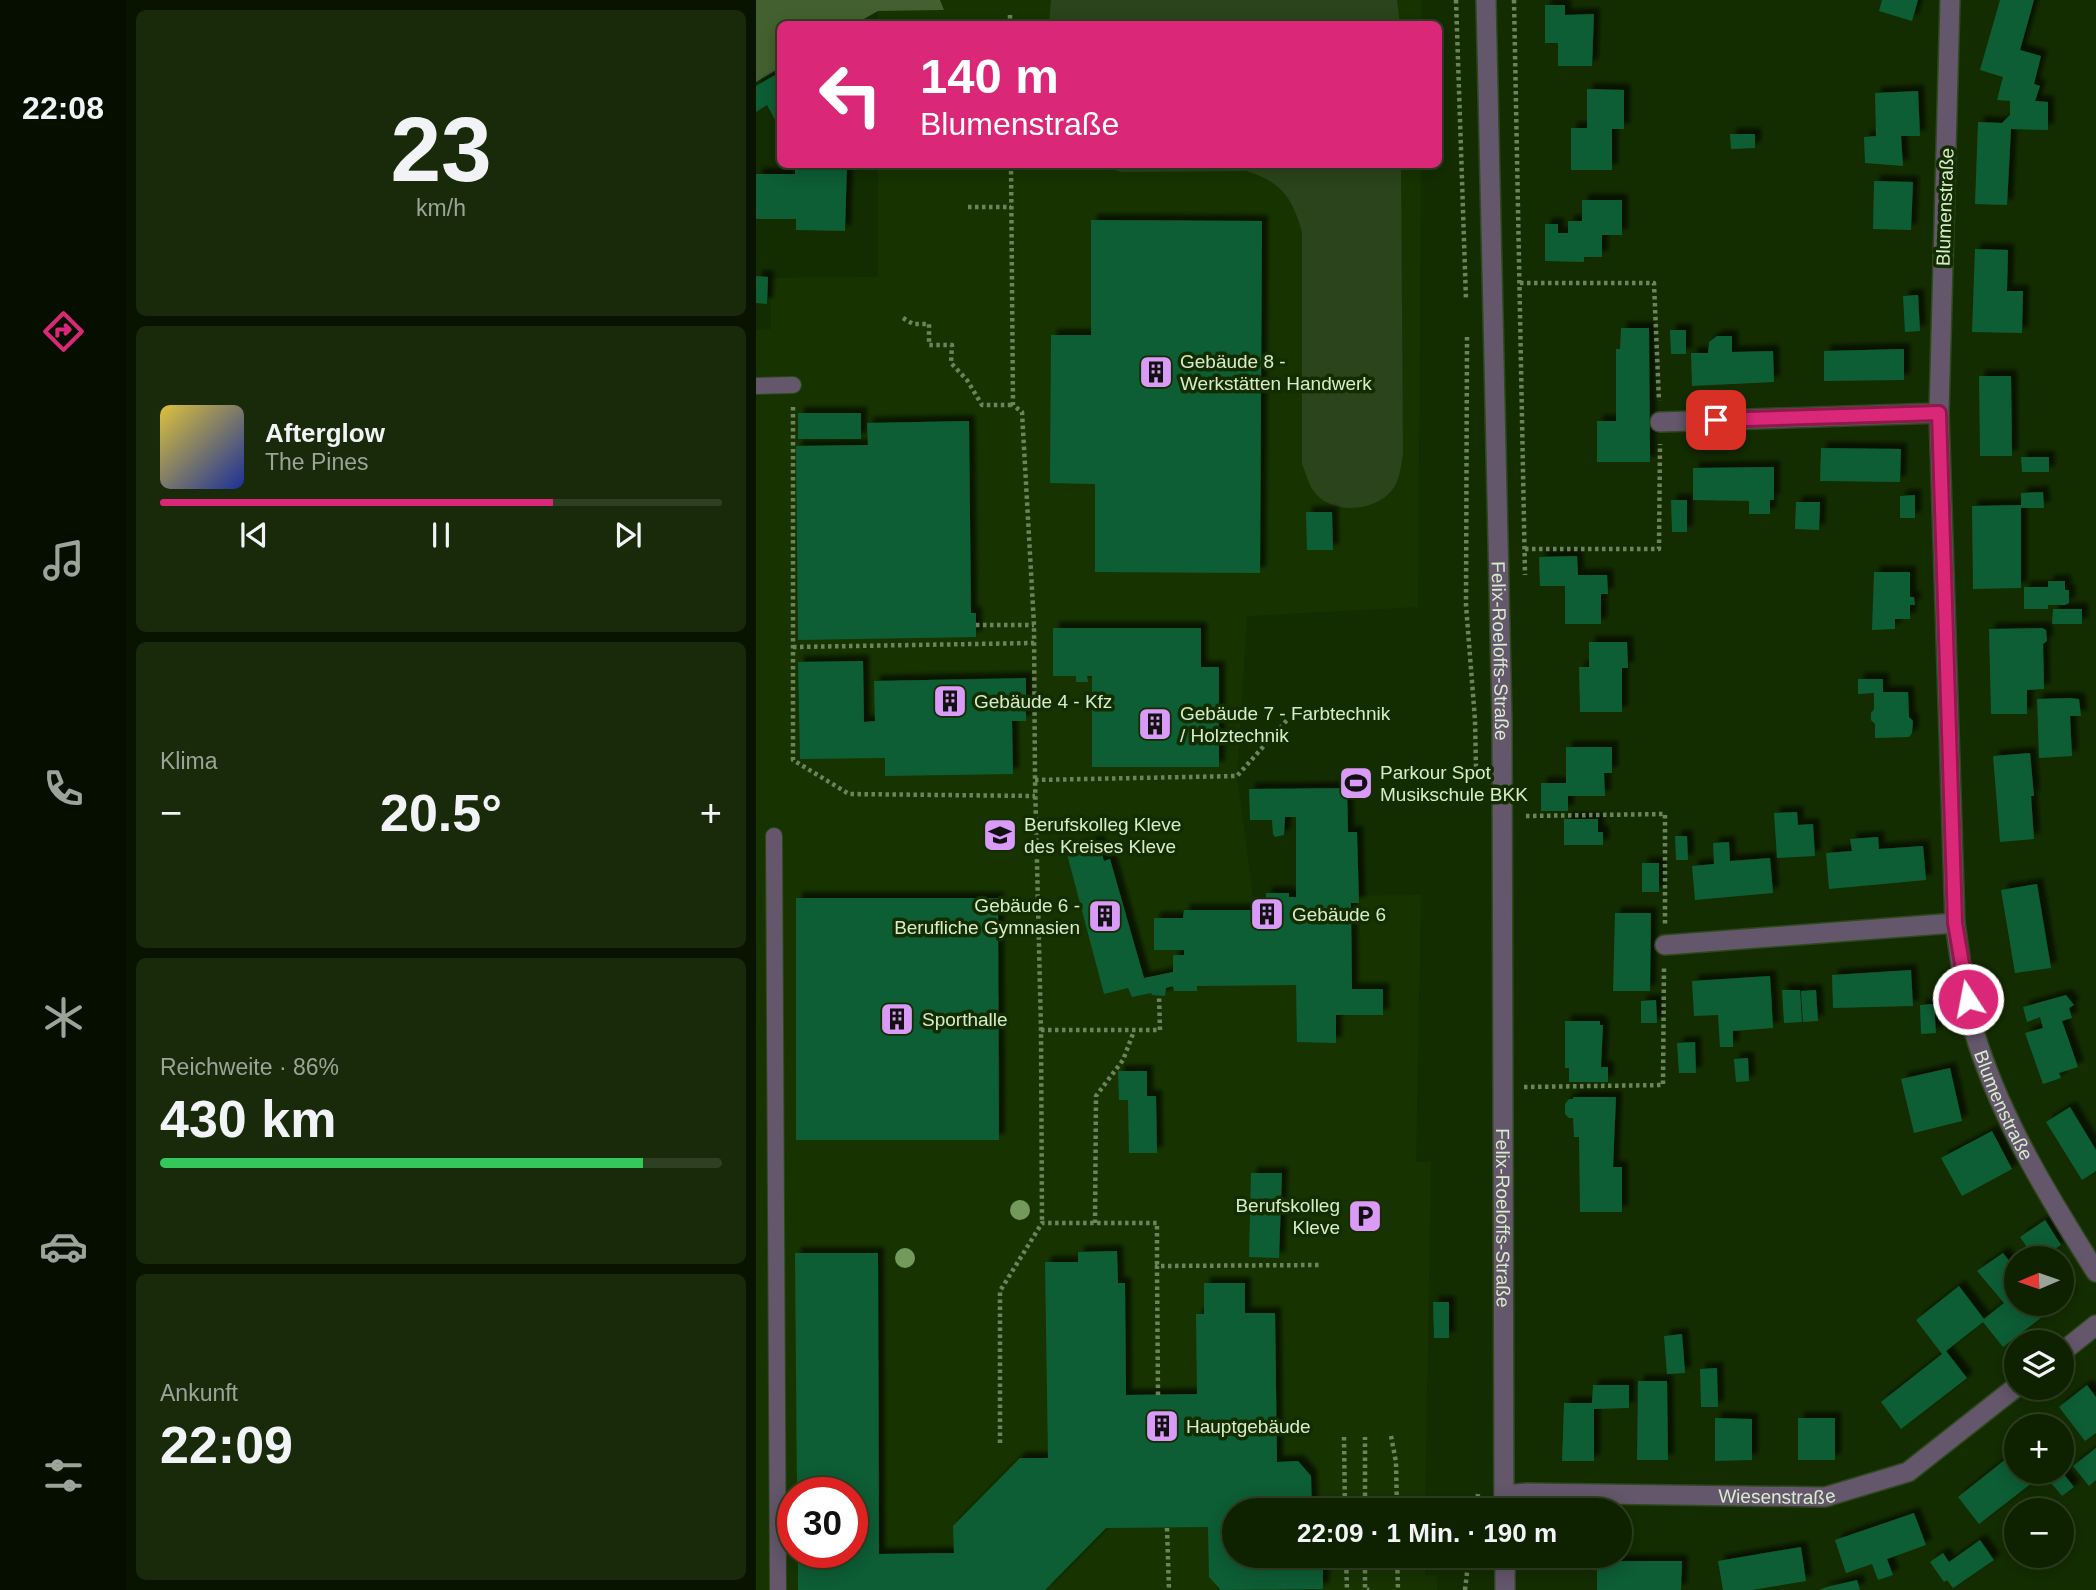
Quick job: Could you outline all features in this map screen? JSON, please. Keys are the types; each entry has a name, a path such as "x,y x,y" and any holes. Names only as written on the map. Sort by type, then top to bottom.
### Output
{"street":[{"name":"Felix-Roeloffs-Straße","path":"1486,0 1502,720 1504,1498"},
{"name":"Blumenstraße","path":"1950,0 1939,413 1955,923 1963,978 1977,1042 2004,1114 2056,1209 2096,1272"},
{"path":"1660,422 1939,413"},
{"path":"1665,945 1955,923"},
{"path":"2074,1342 2096,1325"},
{"name":"Wiesenstraße","path":"1516,1498 1527,1493 1825,1497 1908,1472 2004,1396"},
{"path":"1505,1568 1505,1590"}],"lane":[{"path":"756,386 793,385"},
{"path":"774,836 778,1590"}],"path":[{"path":"1456,0 1466,302"},
{"path":"1010,15 1010,21"},
{"path":"1011,168 1013,405"},
{"path":"968,207 1011,207"},
{"path":"1520,283 1654,284 1660,422 1659,550 1525,549"},
{"path":"903,318 913,324 929,324 929,345 952,345 951,363 967,380 982,405 1013,405 1022,412 1034,625 1042,1223 1000,1291 1000,1443"},
{"path":"1467,328 1466,605 1475,720 1476,775"},
{"path":"793,385 793,760 849,794 1035,796"},
{"path":"976,625 1034,625"},
{"path":"793,647 1034,643"},
{"path":"1035,780 1237,776 1288,719"},
{"path":"1523,1087 1663,1085 1665,945 1665,814 1526,816"},
{"path":"1041,1030 1160,1030 1159,995"},
{"path":"1095,1223 1096,1096 1123,1060 1134,1031"},
{"path":"1042,1223 1157,1223 1158,1395"},
{"path":"1157,1266 1320,1265"},
{"path":"1391,1436 1396,1462 1397,1498"},
{"path":"1344,1437 1345,1498"},
{"path":"1365,1437 1365,1498"},
{"path":"1478,1498 1479,1487"},
{"path":"1167,1528 1169,1590"},
{"path":"1346,1568 1347,1590"},
{"path":"1365,1568 1365,1590 1369,1590"},
{"path":"1397,1568 1398,1590"},
{"path":"1465,1590 1468,1568"}],"shaded area":[{"path":"756,0 940,0 944,10 878,11 860,21 777,21 777,70 756,82"},
{"path":"940,0 1422,0 1421,21 878,21 878,11 943,10"},
{"path":"1051,0 1397,0 1400,21 1049,21"},
{"name":"Berufskolleg Kleve des Kreises Kleve","path":"878,168 1421,168 1418,607 1247,616 1237,776 1253,897 1421,895 1416,1162 1431,1162 1425,1498 1222,1498 1222,1568 1425,1568 1425,1575 1437,1575 1437,1590 756,1590 756,330 771,329 771,278 878,277"},
{"path":"1108,168 1401,168 1403,453 1397,482 1385,497 1355,508 1333,505 1324,501 1314,491 1302,464 1302,232 1294,209 1284,193 1269,181 1247,171 1121,172"}],"building":[{"path":"1882,0 1918,0 1912,21 1879,11"},
{"path":"2000,0 2034,0 2020,50 2041,56 2034,84 2040,86 2035,101 2048,102 2048,130 2011,129 2007,205 1975,204 1978,122 2002,123 2010,115 2010,101 1997,100 2003,77 1980,70"},
{"path":"1545,5 1565,5 1565,15 1594,14 1592,66 1558,66 1558,43 1545,43"},
{"path":"777,74 777,123 767,105 756,112 756,86"},
{"path":"1587,89 1624,90 1624,129 1612,129 1612,170 1571,170 1571,128 1587,128"},
{"path":"1918,91 1920,136 1901,136 1903,166 1865,163 1864,137 1876,136 1875,93"},
{"path":"1730,134 1755,134 1755,148 1731,149"},
{"path":"795,168 847,168 845,231 796,230 796,219 756,219 756,174 795,174"},
{"path":"1874,181 1913,182 1911,230 1873,229"},
{"path":"1582,200 1622,200 1622,235 1602,235 1602,257 1584,257 1584,262 1545,261 1545,224 1558,224 1558,233 1568,233 1568,221 1582,221"},
{"name":"Gebäude 8 - Werkstätten Handwerk","path":"1091,220 1262,221 1260,573 1095,572 1095,484 1050,483 1051,335 1091,335"},
{"path":"1975,249 2008,250 2007,291 2023,291 2022,333 1972,332"},
{"path":"756,276 768,277 767,304 756,303"},
{"path":"1918,295 1920,331 1905,332 1903,296"},
{"path":"1621,328 1649,328 1650,462 1597,462 1597,421 1616,421 1616,349 1620,349"},
{"path":"1670,330 1686,330 1686,354 1671,354"},
{"path":"1717,336 1732,336 1732,352 1773,351 1774,382 1692,386 1691,353 1708,353 1709,342"},
{"path":"1904,349 1904,380 1824,381 1824,351"},
{"path":"1979,376 2011,376 2012,456 1980,456"},
{"path":"798,413 861,413 861,439 798,439"},
{"path":"969,421 971,613 976,613 976,637 798,640 796,446 868,445 867,423"},
{"path":"1821,448 1901,449 1900,482 1820,481"},
{"path":"2021,457 2049,457 2049,472 2022,472"},
{"path":"1774,467 1774,500 1770,500 1770,514 1749,514 1749,501 1693,500 1693,468"},
{"path":"2043,492 2044,508 2021,508 2021,588 1973,589 1972,506 2021,505 2021,493"},
{"path":"1915,495 1915,518 1900,518 1900,496"},
{"path":"1671,500 1687,500 1687,532 1672,532"},
{"path":"1796,502 1820,502 1819,530 1795,529"},
{"path":"1306,512 1332,512 1333,550 1307,550"},
{"path":"1577,556 1578,575 1607,575 1608,594 1601,594 1601,624 1565,624 1565,586 1540,586 1539,557"},
{"path":"1874,572 1910,572 1910,597 1914,597 1915,605 1910,605 1910,619 1895,619 1895,629 1872,630"},
{"path":"2048,581 2065,581 2065,590 2069,590 2069,603 2048,605 2048,609 2024,609 2024,587 2048,587"},
{"path":"2053,609 2082,609 2082,624 2052,624"},
{"name":"Gebäude 7 - Farbtechnik / Holztechnik","path":"1053,628 1201,628 1201,667 1219,667 1219,767 1092,767 1092,676 1087,676 1088,682 1076,682 1076,676 1053,676"},
{"path":"1989,629 2046,630 2047,641 2043,644 2044,689 2027,690 2027,714 1991,714"},
{"path":"1589,642 1627,642 1628,668 1622,668 1622,712 1580,712 1579,667 1589,667"},
{"name":"Gebäude 4 - Kfz","path":"863,661 864,722 875,721 874,681 1026,678 1026,721 1012,721 1013,774 885,776 885,758 800,759 798,662"},
{"path":"1858,679 1883,679 1883,692 1908,692 1909,717 1913,721 1909,737 1875,738 1875,724 1871,720 1874,693 1858,694"},
{"path":"2037,699 2079,699 2081,716 2070,716 2072,756 2039,758"},
{"path":"1566,747 1612,747 1612,773 1604,773 1605,796 1568,796 1568,811 1541,811 1541,783 1566,783"},
{"path":"2030,753 2034,839 2000,842 1993,756"},
{"name":"Gebäude 6","path":"1347,788 1348,832 1357,832 1359,903 1351,903 1352,989 1383,989 1383,1015 1336,1015 1336,1043 1297,1042 1296,985 1197,986 1197,991 1174,991 1173,986 1166,988 1165,996 1151,993 1132,997 1128,988 1104,994 1066,850 1098,841 1104,861 1110,859 1144,978 1173,972 1173,955 1184,955 1184,950 1154,950 1154,918 1183,918 1184,910 1266,910 1266,893 1289,893 1289,897 1296,897 1296,817 1285,817 1284,835 1275,837 1272,820 1250,820 1249,789"},
{"path":"1797,812 1798,825 1813,824 1815,856 1777,858 1774,813"},
{"path":"1564,819 1598,819 1598,832 1603,832 1603,845 1564,845"},
{"path":"1675,836 1687,836 1688,860 1676,860"},
{"path":"1878,837 1879,849 1923,846 1926,880 1829,889 1826,853 1852,851 1850,839"},
{"path":"1729,842 1730,861 1770,858 1773,893 1695,900 1692,866 1714,864 1713,843"},
{"path":"1642,863 1659,863 1659,892 1642,892"},
{"path":"2037,884 2051,968 2015,973 2001,890"},
{"name":"Sporthalle","path":"796,898 998,898 999,1140 796,1140"},
{"path":"1615,913 1651,913 1650,991 1613,991"},
{"path":"1911,970 1913,1006 1833,1008 1832,975"},
{"path":"1770,976 1773,1028 1733,1031 1733,1047 1720,1047 1718,1015 1694,1016 1692,981"},
{"path":"1782,990 1800,990 1802,1022 1784,1023"},
{"path":"1816,990 1818,1021 1803,1022 1801,991"},
{"path":"2066,995 2074,1005 2069,1008 2072,1018 2062,1021 2078,1067 2059,1073 2061,1078 2043,1084 2025,1033 2043,1028 2040,1017 2027,1022 2023,1007"},
{"path":"1656,1000 1657,1023 1641,1023 1641,1001"},
{"path":"1934,1004 1936,1033 1921,1034 1920,1005"},
{"path":"1565,1021 1600,1021 1600,1025 1603,1025 1601,1067 1608,1067 1608,1082 1569,1082 1569,1068 1565,1068"},
{"path":"1695,1042 1696,1073 1679,1073 1677,1043"},
{"path":"1748,1058 1749,1081 1736,1082 1734,1059"},
{"path":"1950,1068 1962,1121 1914,1133 1901,1079"},
{"path":"1118,1071 1147,1071 1147,1096 1156,1096 1157,1153 1129,1153 1128,1100 1119,1100"},
{"path":"1573,1097 1616,1097 1613,1167 1622,1167 1622,1212 1580,1212 1579,1137 1574,1137 1573,1118 1565,1114 1565,1104"},
{"path":"2070,1107 2096,1150 2096,1171 2082,1180 2046,1122"},
{"path":"1992,1131 2012,1169 1962,1196 1941,1158"},
{"path":"1251,1173 1282,1173 1279,1258 1249,1257"},
{"path":"2045,1220 2061,1245 2026,1246 2020,1237"},
{"name":"Hauptgebäude","path":"1117,1251 1118,1283 1125,1283 1126,1395 1197,1394 1196,1314 1204,1314 1204,1283 1245,1283 1245,1313 1275,1313 1277,1462 1298,1461 1311,1476 1312,1498 1222,1498 1222,1568 1323,1568 1323,1589 1221,1590 1209,1577 1208,1527 1106,1528 1045,1590 798,1590 798,1568 868,1568 868,1477 797,1477 795,1253 878,1253 879,1554 954,1553 953,1526 1020,1458 1048,1458 1045,1262 1078,1262 1078,1252"},
{"path":"2003,1253 2004,1303 1977,1271"},
{"path":"1959,1286 1984,1319 2004,1303 2004,1316 2043,1316 2025,1330 2004,1330 2003,1347 1983,1322 1946,1351 1967,1378 1901,1429 1881,1402 1942,1354 1916,1320"},
{"path":"1433,1302 1449,1302 1449,1338 1434,1338"},
{"path":"1682,1334 1685,1373 1667,1374 1664,1336"},
{"path":"1717,1368 1718,1407 1701,1407 1700,1369"},
{"path":"1638,1381 1667,1381 1668,1460 1637,1460"},
{"path":"1593,1385 1629,1385 1629,1408 1594,1409 1594,1461 1562,1461 1564,1403 1592,1403"},
{"path":"2087,1385 2096,1397 2096,1433 2085,1441 2074,1427 2074,1414 2064,1414 2059,1407 2068,1400 2074,1400 2074,1395"},
{"path":"1715,1418 1752,1419 1752,1460 1715,1461"},
{"path":"1798,1418 1835,1418 1835,1460 1798,1460"},
{"path":"2096,1448 2096,1480 2089,1486 2074,1465"},
{"path":"2004,1461 2004,1484 2031,1484 2012,1498 2004,1498 2004,1505 1979,1524 1958,1497"},
{"path":"2052,1484 2072,1484 2074,1487 2062,1496"},
{"path":"1914,1513 1926,1545 1887,1559 1893,1575 1878,1580 1872,1564 1846,1573 1835,1540"},
{"path":"1980,1540 1994,1560 1953,1588 1947,1580 1944,1582 1930,1562 1943,1553 1949,1562"},
{"path":"1801,1547 1806,1581 1752,1590 1723,1590 1718,1561"},
{"path":"1632,1561 1682,1561 1681,1590 1597,1590 1597,1568 1632,1568"},
{"path":"1857,1580 1860,1590 1819,1590 1827,1587"}],"place":[{"name":"Gebäude 8 - Werkstätten Handwerk","path":"1156,372"},
{"name":"Gebäude 4 - Kfz","path":"950,701"},
{"name":"Gebäude 7 - Farbtechnik / Holztechnik","path":"1155,724"},
{"name":"Parkour Spot Musikschule BKK","path":"1356,783"},
{"name":"Berufskolleg Kleve des Kreises Kleve","path":"1000,835"},
{"name":"Gebäude 6","path":"1267,914"},
{"name":"Gebäude 6 - Berufliche Gymnasien","path":"1105,916"},
{"name":"Sporthalle","path":"897,1019"},
{"name":"Berufskolleg Kleve","path":"1365,1216"},
{"name":"Hauptgebäude","path":"1162,1426"}],"route":[{"path":"1716,420 1939,413 1955,923 1968,999"}]}
